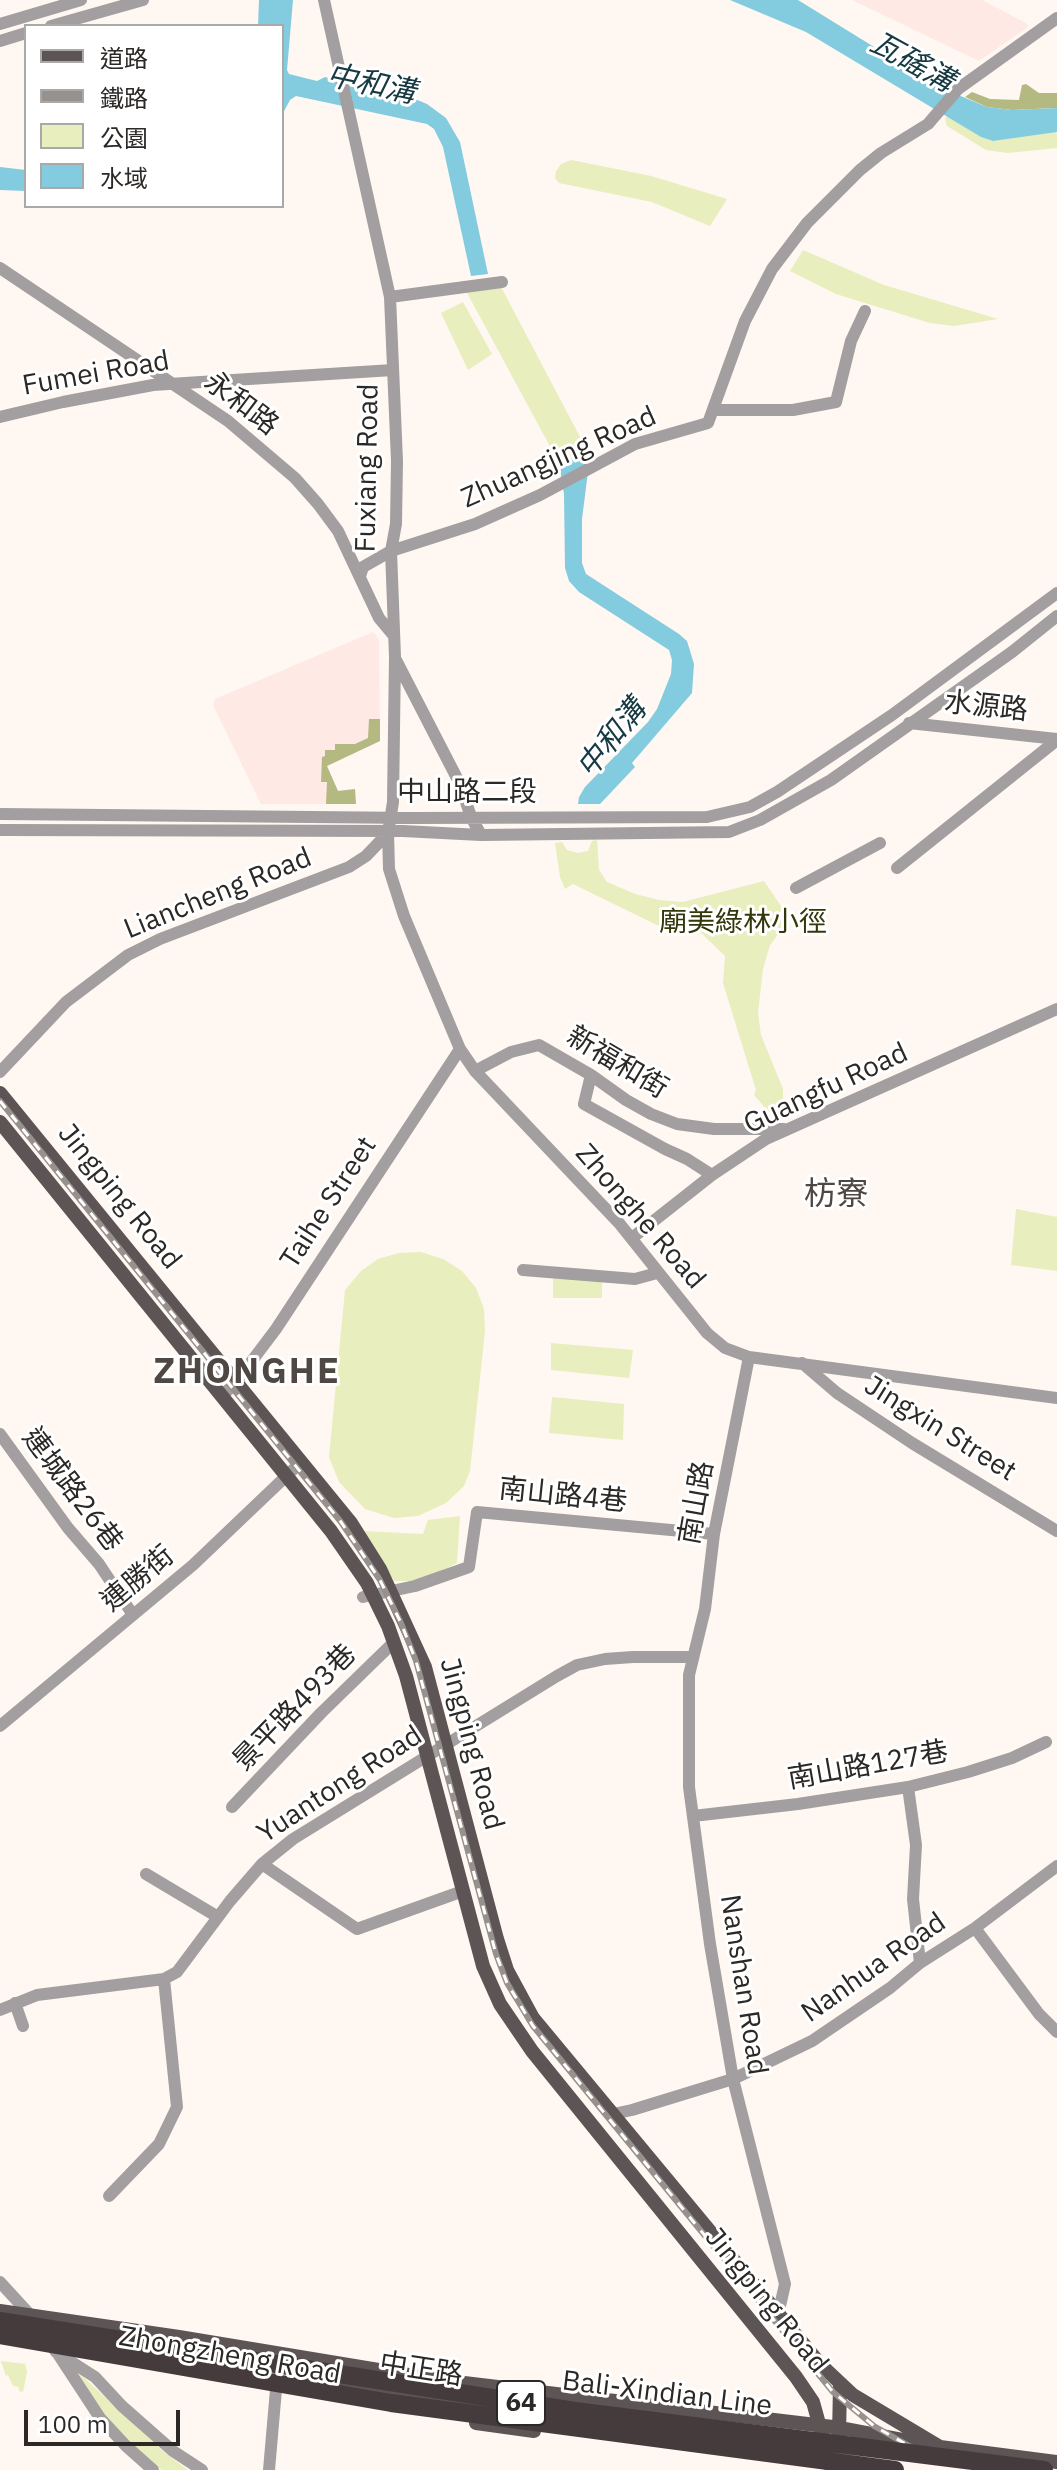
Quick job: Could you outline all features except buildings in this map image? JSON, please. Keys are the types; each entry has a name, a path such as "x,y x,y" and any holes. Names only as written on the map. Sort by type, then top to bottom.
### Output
{"highway":[{"name":"Bali-Xindian Line","path":"0,2321 575,2411 1044,2470"},
{"name":"Bali-Xindian Line","path":"0,2335 391,2403 895,2470"}],"main road":[{"name":"Jingping Road","path":"0,1093 351,1523 391,1590 425,1667 470,1843 507,1970 521,1998 543,2033 840,2385 841,2428 832,2451 832,2469"},
{"name":"Jingping Road","path":"0,1122 331,1531 394,1642 406,1676 483,1966 514,2028 796,2377 813,2402 832,2451"},
{"name":"Zhongzheng Road","path":"0,2311 439,2380 821,2426"},
{"name":"中正路","path":"0,2328 597,2423 832,2451 879,2470"},
{"name":"Zhongzheng Road","path":"0,2342 366,2407 832,2469"},
{"path":"840,2385 940,2447"},
{"path":"821,2426 940,2447 1057,2462"},
{"name":"中正路","path":"832,2451 902,2439"},
{"path":"832,2469 856,2470"}],"street":[{"path":"0,24 81,0"},
{"path":"58,24 143,0"},
{"name":"Fuxiang Road","path":"324,0 390,297 397,447 396,524 391,551 395,657 391,817"},
{"path":"865,311 851,341 836,402 793,410 713,410 745,321 772,269 807,223 860,170 928,124 958,89 1057,18"},
{"path":"0,41 24,34"},
{"name":"永和路","path":"0,268 173,383 244,434 295,478 338,531 379,618 394,636"},
{"path":"390,297 502,282"},
{"name":"Fumei Road","path":"0,417 63,402 173,383 393,370"},
{"name":"Zhuangjing Road","path":"360,576 363,567 391,551 475,524 540,495 635,444 708,423 713,410"},
{"name":"中山路二段","path":"0,814 707,817 750,807 892,715 1057,593"},
{"name":"中山路二段","path":"0,830 403,831 481,835 729,832 760,820 831,780 1012,652 1057,616"},
{"path":"395,657 460,784 481,835"},
{"name":"水源路","path":"909,723 1057,739"},
{"path":"897,868 1057,739"},
{"name":"Zhonghe Road","path":"391,817 388,833 390,876 460,1049 475,1071 632,1238 707,1333 725,1348 749,1357 1057,1398"},
{"name":"Liancheng Road","path":"0,1072 66,1002 128,955 160,939 349,867 366,856 388,833"},
{"path":"796,888 880,843"},
{"name":"Guangfu Road","path":"632,1238 712,1175 766,1139 1057,1009"},
{"name":"新福和街","path":"475,1071 511,1052 539,1045 591,1075 626,1100 677,1124 714,1129 787,1129"},
{"name":"Taihe Street","path":"223,1395 276,1329 460,1049"},
{"path":"591,1075 584,1104 712,1175"},
{"path":"523,1270 635,1279 657,1273"},
{"name":"南山路","path":"692,1657 705,1609 714,1534 749,1357"},
{"name":"Jingxin Street","path":"802,1363 837,1393 912,1443 1057,1531"},
{"name":"連城路26巷","path":"0,1434 68,1528 99,1564 133,1615"},
{"name":"連勝街","path":"0,1726 193,1565 301,1462"},
{"name":"南山路4巷","path":"368,1596 415,1586 469,1567 477,1512 714,1534"},
{"name":"景平路493巷","path":"232,1807 394,1642"},
{"name":"Yuantong Road","path":"164,1979 177,1972 262,1864 293,1839 577,1665 633,1657 692,1657"},
{"name":"Nanshan Road","path":"692,1657 688,1699 689,1787 710,1944 733,2079 785,2284 778,2315"},
{"name":"南山路127巷","path":"693,1816 908,1787 1012,1758 1046,1742"},
{"path":"908,1787 916,1845 913,1899 920,1963"},
{"path":"262,1864 357,1929 463,1891"},
{"name":"Nanhua Road","path":"613,2114 733,2079 812,2041 890,1988 920,1963 975,1928 1057,1866"},
{"path":"146,1874 218,1917"},
{"path":"975,1928 1039,2014 1057,2032"},
{"path":"0,2010 37,1995 164,1979 177,2107 159,2144 109,2196"},
{"path":"15,2003 23,2026"},
{"path":"762,2295 778,2287 782,2274"},
{"path":"0,2282 31,2315 100,2418 153,2470"},
{"path":"56,2352 95,2377 122,2406 173,2451 202,2470"},
{"path":"269,2470 280,2356"}],"shaded area":[{"path":"852,0 982,0 1026,23 1028,27 979,61"},
{"path":"373,632 379,639 380,741 327,766 338,791 355,789 356,804 261,804 213,705 215,699"}],"green space":[{"path":"1026,84 1039,93 1057,93 1057,108 1012,110 987,107 965,97 972,92 990,99 1019,100 1022,85"},
{"path":"947,116 993,141 1055,132 1057,148 1008,153 986,150 947,126"},
{"path":"571,160 651,176 727,199 710,226 652,202 559,183 555,178 556,171 561,164"},
{"path":"803,250 884,285 998,319 954,326 930,323 836,294 790,271"},
{"path":"500,285 590,456 559,463 466,291"},
{"path":"463,302 492,354 468,370 441,313"},
{"path":"369,719 380,719 380,741 327,766 338,791 355,789 356,804 326,804 327,782 321,782 325,750 335,750 335,744 355,744 368,738"},
{"name":"廟美綠林小徑","path":"597,840 599,870 607,882 635,894 683,902 764,881 787,915 770,945 763,969 758,1013 761,1035 783,1089 783,1104 776,1116 754,1095 756,1090 723,983 725,956 696,928 659,926 573,884 565,889 555,843 562,842 567,850 578,853 588,851 592,841"},
{"path":"1016,1209 1057,1217 1057,1271 1011,1265"},
{"path":"421,1252 443,1259 462,1271 476,1288 484,1309 485,1331 470,1471 464,1486 446,1503 418,1516 394,1518 365,1509 339,1482 329,1457 345,1290 361,1271 378,1259 399,1253"},
{"path":"553,1278 602,1281 602,1298 553,1298"},
{"path":"551,1343 633,1350 629,1378 551,1370"},
{"path":"552,1397 624,1404 623,1440 549,1433"},
{"path":"460,1516 457,1563 420,1581 394,1581 363,1531 423,1534 428,1520"},
{"path":"1,2361 25,2364 27,2372 23,2392 13,2386"},
{"path":"78,2372 163,2451 188,2470 162,2470 152,2463 115,2429 75,2377"}],"water":[{"path":"259,0 293,0 289,74 317,81 325,77 363,89 415,99 446,118 460,142 488,274 471,276 443,147 434,129 427,124 296,96 284,111 284,24 258,24"},
{"path":"730,0 798,0 939,87 987,107 1012,110 1057,108 1057,132 993,141 981,137 806,32"},
{"path":"0,167 24,170 24,191 0,190"},
{"path":"590,456 582,519 582,563 586,574 679,634 687,641 694,664 692,693 632,763 635,767 600,804 578,804 585,787 657,709 671,674 672,660 669,650 579,592 569,581 565,568 564,494 559,463"}],"railway":[{"path":"0,1101 341,1522 380,1580 416,1661 496,1954 507,1983 533,2026 833,2392 874,2426 911,2447 950,2461 1000,2470"}],"district":[{"name":"枋寮","path":"836,1195"},
{"name":"ZHONGHE","path":"247,1373"}],"water label":[{"name":"瓦磘溝","path":"912,63"},
{"name":"中和溝","path":"371,85"},
{"name":"中和溝","path":"612,739"}]}
